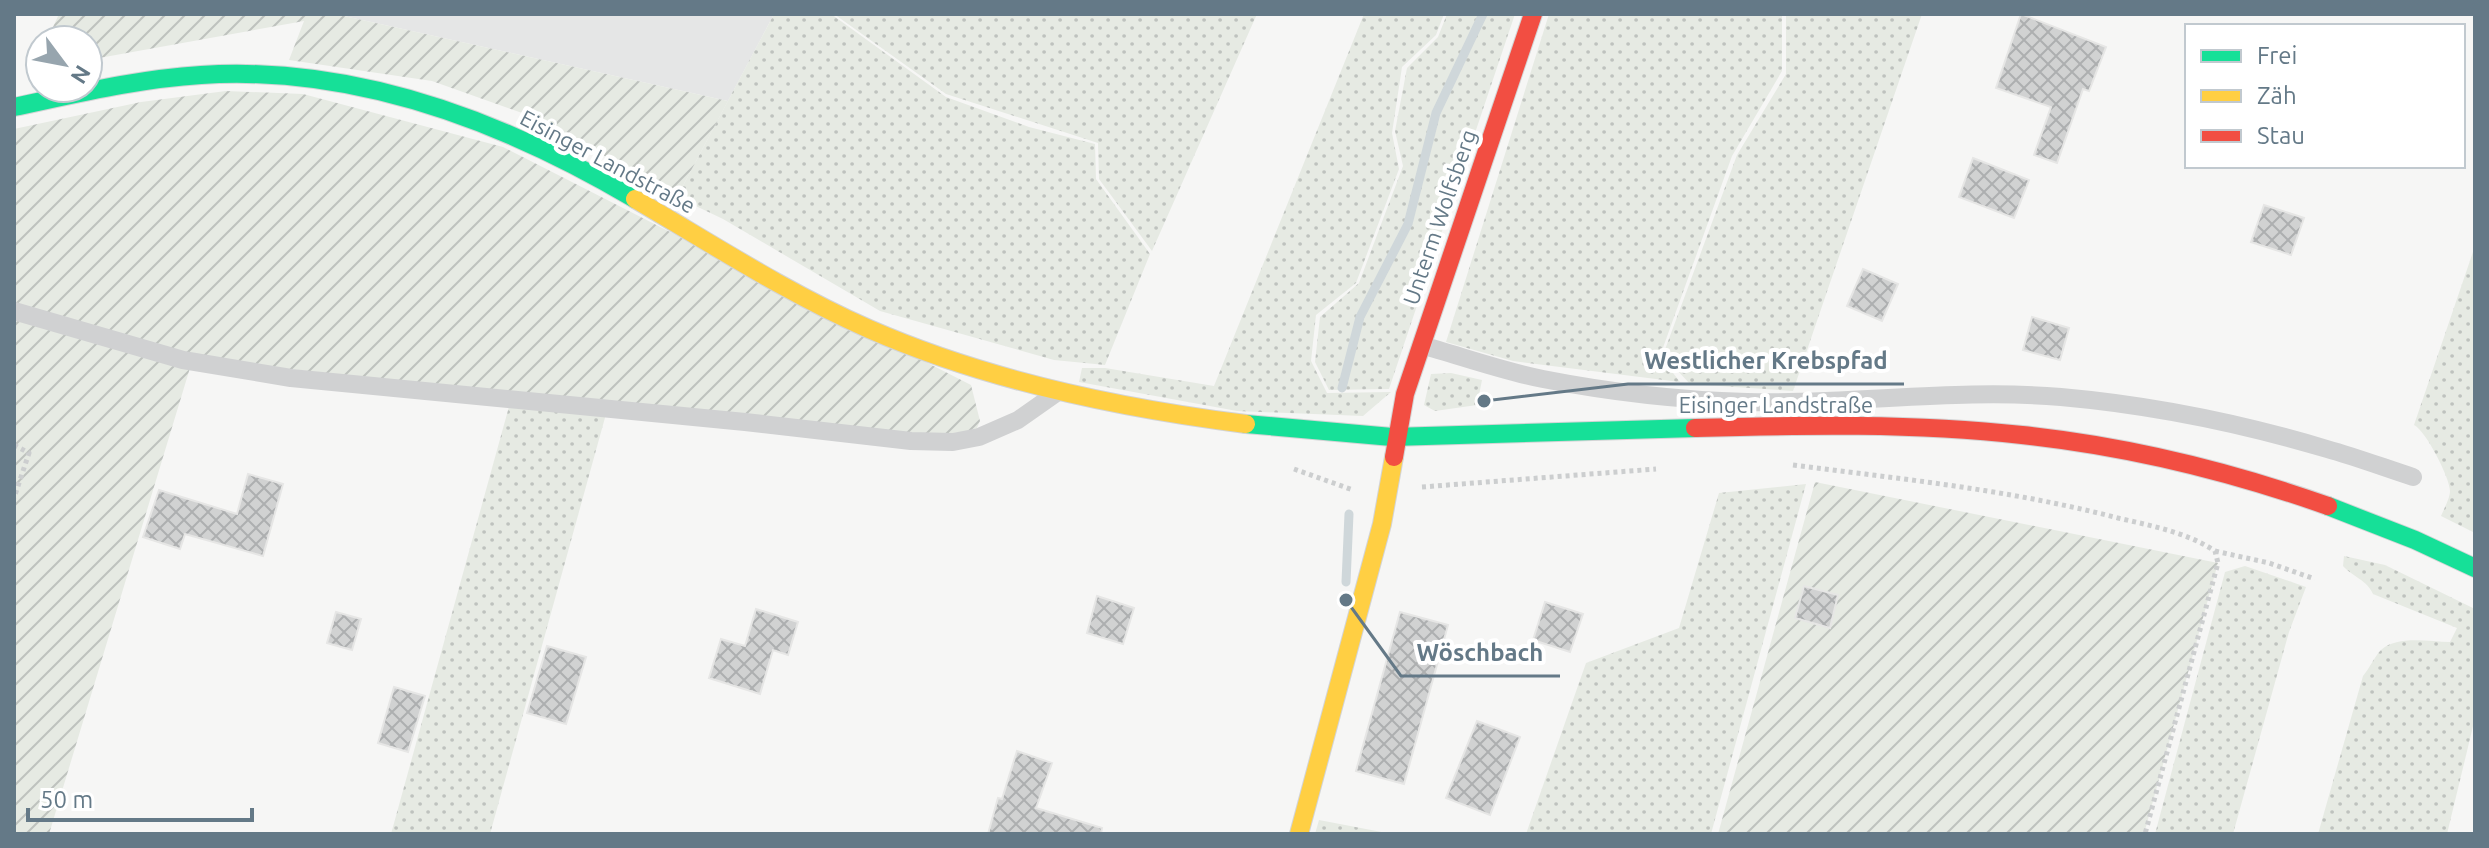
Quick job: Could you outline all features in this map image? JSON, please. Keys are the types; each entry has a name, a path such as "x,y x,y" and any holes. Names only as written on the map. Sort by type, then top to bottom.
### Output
{"main road":[{"name":"Unterm Wolfsberg","path":"1299,834 1382,524 1405,394 1533,14"},
{"name":"Eisinger Landstraße","path":"14,107 136,82 228,74 312,79 404,97 503,131 601,179 842,317 992,373 1139,408 1244,425 1397,437 1714,426 1964,429 2080,444 2228,475 2355,516 2475,568"}],"lane":[{"path":"14,311 224,369 911,441 953,442 979,437 1018,420 1060,390"},
{"name":"Eisinger Landstraße","path":"1421,345 1540,378 1595,387 1746,402 1884,400 1994,393 2119,404 2181,413 2262,431 2413,477"}],"path":[{"path":"14,445 29,453 14,498"},
{"path":"1784,464 1985,489 2100,513 2182,534 2215,551 2240,555 2315,579"},
{"path":"1388,489 1666,468"},
{"path":"2145,834 2218,563 2215,551"}],"shaded area":[{"path":"59,14 335,14 728,101 677,197 539,119 432,81 289,60 304,21 104,57 104,24 54,24"},
{"path":"335,14 774,14 728,101"},
{"path":"774,14 831,14 946,97 1029,127 1095,144 1096,179 1150,254 1105,365 1054,360 880,311 723,219 677,197"},
{"path":"834,14 1257,14 1152,251 1099,179 1098,143 946,94"},
{"path":"1364,14 1444,14 1436,35 1402,67 1392,133 1399,169 1356,283 1316,315 1311,361 1327,393 1391,392 1363,416 1237,411 1079,382 1082,368 1105,368 1214,386"},
{"path":"1447,14 1515,14 1389,389 1329,390 1315,362 1320,317 1359,283 1403,166 1395,131 1407,68 1438,37"},
{"path":"1549,14 1782,14 1782,71 1732,156 1660,356 1680,382 1513,361 1446,342"},
{"path":"1786,14 1922,14 1793,391 1690,384 1663,355 1737,155 1786,74"},
{"path":"226,91 303,94 503,147 971,385 980,421 976,430 910,439 193,358 49,834 14,834 14,129 141,102"},
{"path":"2475,246 2475,533 2441,516 2449,497 2449,485 2431,445 2414,425"},
{"path":"1451,373 1482,380 1477,405 1435,411 1424,405 1431,374"},
{"path":"510,403 606,414 490,834 391,834"},
{"path":"1815,482 2218,563 2144,834 1718,834"},
{"path":"1806,484 1711,834 1526,834 1586,663 1679,628 1719,493"},
{"path":"2344,556 2385,565 2475,609 2475,718 2447,834 2318,834 2363,676 2376,656 2396,642 2450,642 2457,628 2373,594 2367,585 2343,566"},
{"path":"2245,566 2306,587 2289,632 2233,834 2155,834 2225,572"},
{"path":"1319,820 1392,834 1315,834"}],"building":[{"path":"2021,14 2106,47 2089,91 2083,89 2057,163 2034,155 2051,107 1996,88"},
{"path":"1973,158 2029,180 2014,218 1959,197"},
{"path":"2264,205 2304,218 2291,255 2251,242"},
{"path":"1863,269 1898,284 1882,321 1847,306"},
{"path":"2032,317 2069,328 2060,360 2023,350"},
{"path":"248,474 283,484 263,556 185,534 180,549 143,537 159,490 237,514"},
{"path":"1804,586 1838,595 1830,628 1795,618"},
{"path":"1097,596 1134,608 1123,644 1087,633"},
{"path":"1545,602 1583,614 1570,652 1533,640"},
{"path":"756,609 798,622 788,655 773,650 760,694 709,678 721,639 745,646"},
{"path":"336,612 361,619 352,650 327,643"},
{"path":"1400,612 1448,625 1404,784 1356,771"},
{"path":"547,646 586,657 566,724 527,713"},
{"path":"394,687 425,696 408,752 378,743"},
{"path":"1477,721 1520,737 1490,815 1446,798"},
{"path":"1017,751 1052,763 1036,808 1102,828 1101,834 988,834 998,798 1002,799"}],"waterway":[{"path":"1342,388 1360,317 1408,224 1436,113 1483,14"},
{"path":"1346,582 1349,514"}],"traffic: fast":[{"path":"14,107 177,77 258,74 315,79 427,104 481,123 585,171 635,199"},
{"path":"1246,424 1392,437 1695,428"},
{"path":"2328,506 2415,540 2475,568"}],"traffic: slow":[{"path":"635,199 809,300 869,329 960,364 1102,401 1246,424"},
{"path":"1299,834 1382,524 1394,457"}],"traffic: jam":[{"path":"1394,457 1405,394 1533,14"},
{"path":"1695,428 1899,427 1981,431 2061,440 2177,462 2328,506"}],"place":[{"name":"Westlicher Krebspfad","path":"1484,401"},
{"name":"Wöschbach","path":"1346,600"}]}
